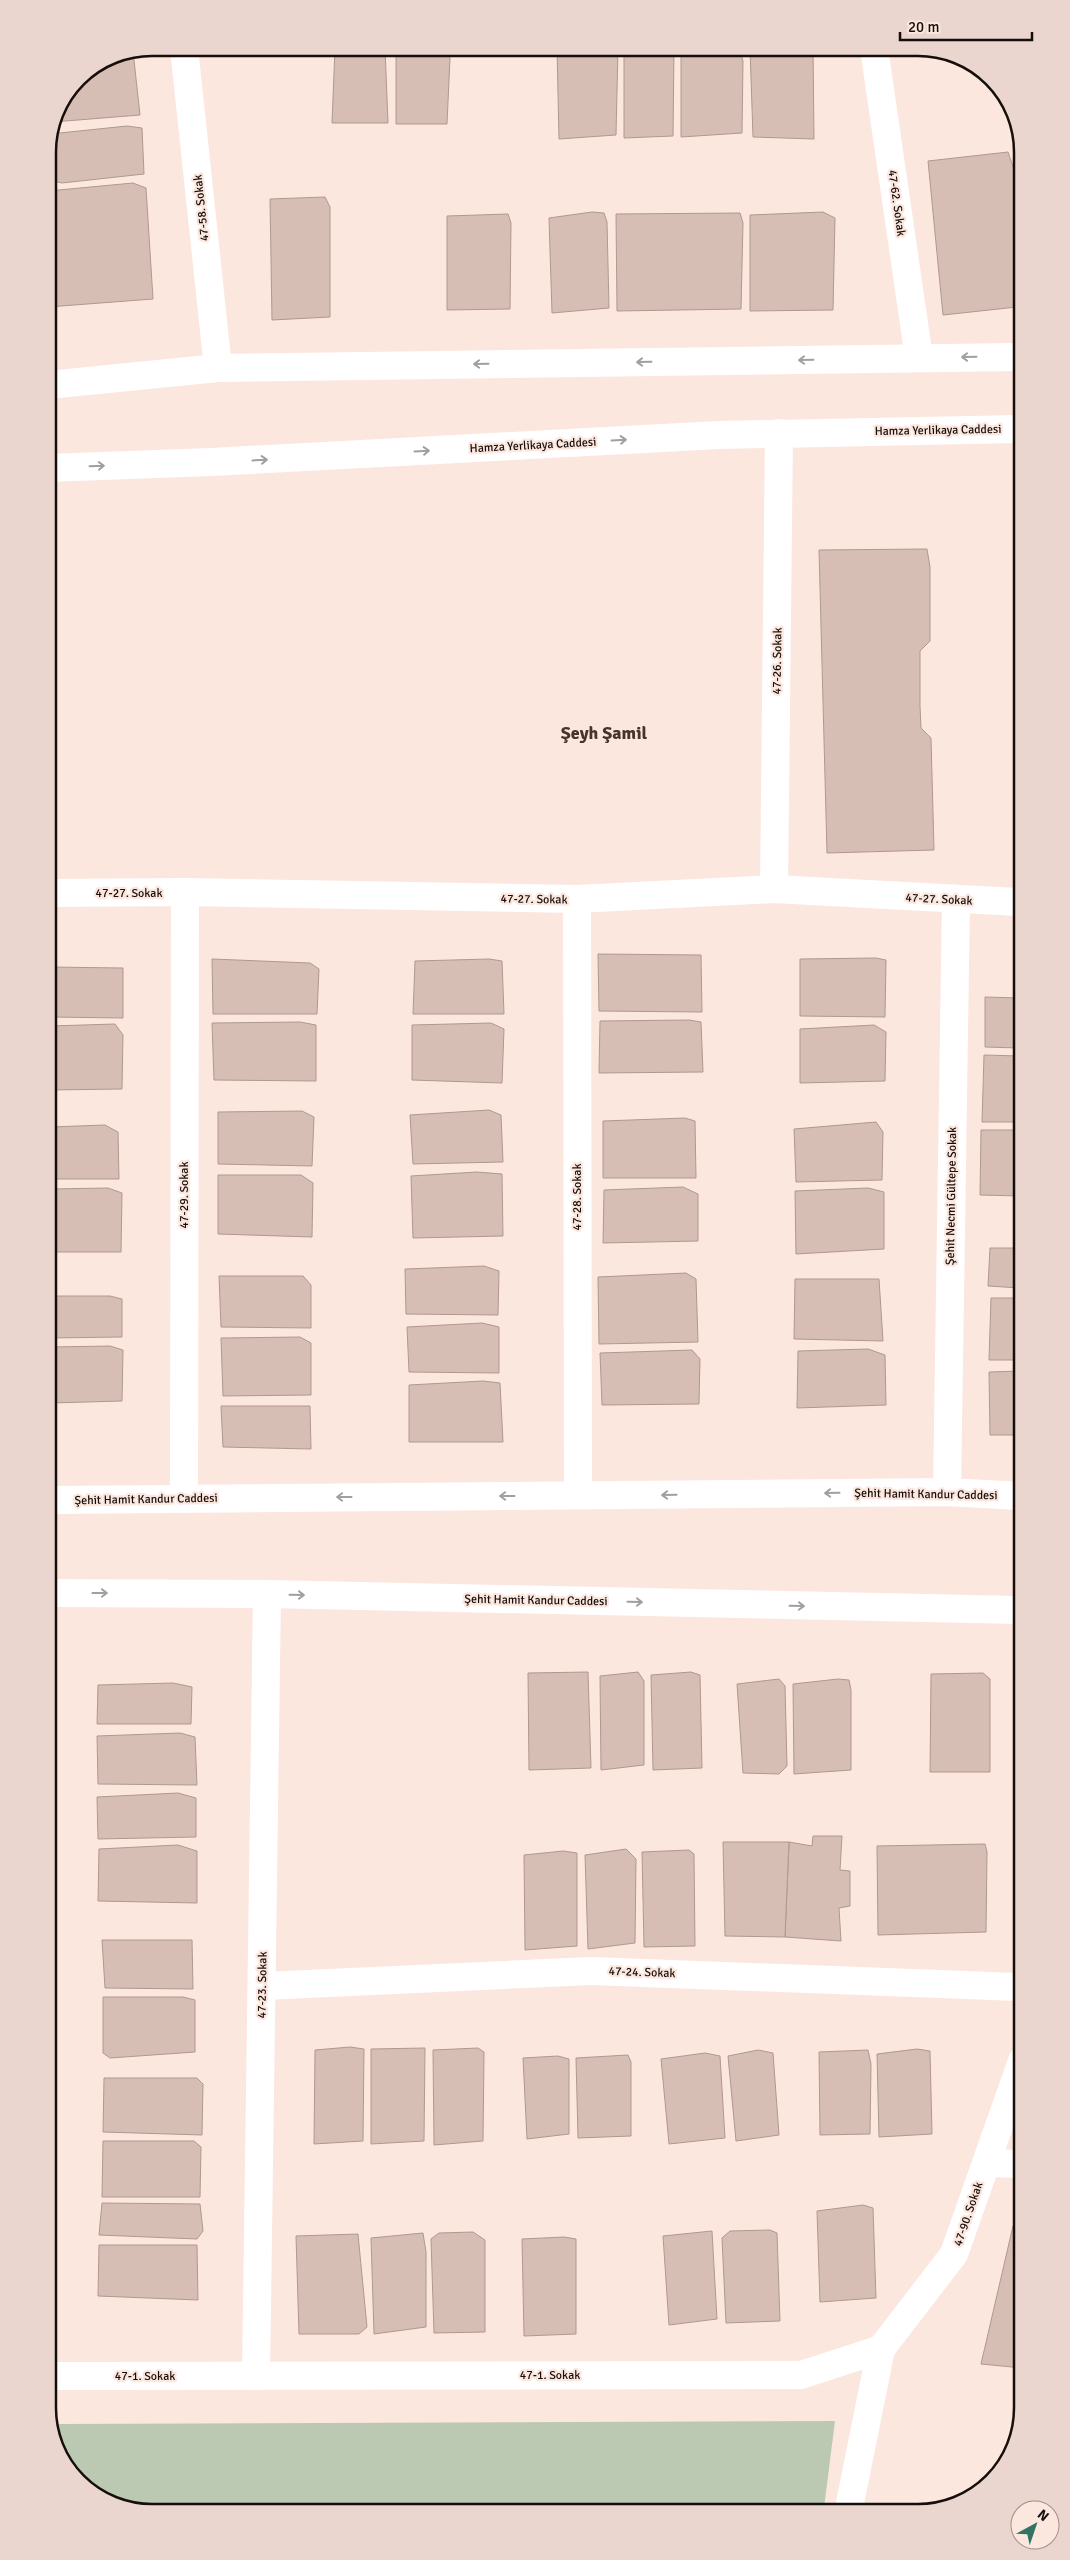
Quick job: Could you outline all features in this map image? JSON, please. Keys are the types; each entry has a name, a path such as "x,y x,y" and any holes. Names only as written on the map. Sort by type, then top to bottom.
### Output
{"street":[{"name":"47-58. Sokak","path":"185,56 218,368"},
{"name":"47-62. Sokak","path":"875,56 920,358"},
{"path":"56,384 218,368 1014,357"},
{"name":"Hamza Yerlikaya Caddesi","path":"56,468 211,462 779,433 1014,429"},
{"name":"47-26. Sokak","path":"774,889 779,433"},
{"name":"47-27. Sokak","path":"56,893 185,892 577,899 774,889 1014,902"},
{"name":"47-29. Sokak","path":"184,1499 185,892"},
{"name":"47-28. Sokak","path":"577,899 578,1496"},
{"name":"Şehit Necmi Gültepe Sokak","path":"947,1492 956,900"},
{"name":"Şehit Hamit Kandur Caddesi","path":"56,1500 947,1492 1014,1496"},
{"name":"Şehit Hamit Kandur Caddesi","path":"56,1593 267,1594 1014,1610"},
{"name":"47-23. Sokak","path":"256,2376 263,1986 267,1594"},
{"name":"47-24. Sokak","path":"263,1986 591,1970 1014,1987"},
{"name":"47-90. Sokak","path":"881,2349 954,2254 1014,2084"},
{"path":"986,2163 1014,2164"},
{"path":"850,2504 881,2349"},
{"name":"47-1. Sokak","path":"56,2376 801,2375 881,2349"}],"green space":[{"path":"835,2421 825,2504 146,2504 121,2499 104,2491 84,2476 69,2456 61,2439 58,2424"}],"building":[{"path":"335,56 385,56 388,123 332,123"},
{"path":"396,56 449,56 447,124 396,124"},
{"path":"557,56 618,56 616,135 559,139"},
{"path":"624,56 674,56 673,136 624,138"},
{"path":"681,56 741,56 743,61 742,133 681,137"},
{"path":"750,56 813,56 814,139 753,137"},
{"path":"134,58 140,115 62,121 72,99 84,84 104,69 121,61"},
{"path":"127,126 142,128 144,174 62,183 56,182 56,146 59,133"},
{"path":"1008,152 1014,169 1014,307 943,315 928,161"},
{"path":"133,183 146,188 153,299 56,306 56,190"},
{"path":"325,197 330,207 330,317 272,320 270,199"},
{"path":"592,212 604,213 607,222 609,308 552,313 549,218"},
{"path":"823,212 835,218 833,310 750,311 750,215"},
{"path":"740,213 743,223 741,309 617,311 616,214"},
{"path":"508,214 511,223 510,309 447,310 447,216"},
{"path":"927,549 930,567 930,641 920,651 920,706 921,728 931,738 934,850 827,853 819,550"},
{"path":"598,954 701,955 702,1012 599,1011"},
{"path":"876,958 886,960 885,1017 800,1016 800,959"},
{"path":"212,959 310,963 319,969 317,1014 213,1014"},
{"path":"489,959 502,961 504,1014 413,1014 415,961"},
{"path":"56,967 123,968 123,1018 56,1017"},
{"path":"985,997 1014,998 1014,1048 985,1047"},
{"path":"689,1020 701,1022 703,1072 599,1073 600,1021"},
{"path":"300,1022 316,1025 316,1081 214,1080 212,1023"},
{"path":"491,1023 504,1029 502,1083 412,1080 412,1025"},
{"path":"115,1024 123,1035 122,1089 56,1090 56,1026"},
{"path":"874,1025 886,1032 885,1081 800,1083 800,1029"},
{"path":"984,1055 1014,1056 1014,1122 982,1122"},
{"path":"489,1110 501,1115 503,1162 413,1164 410,1115"},
{"path":"302,1111 314,1117 312,1166 218,1164 218,1112"},
{"path":"685,1118 695,1121 696,1178 603,1178 603,1121"},
{"path":"876,1122 883,1132 882,1180 796,1182 794,1129"},
{"path":"105,1125 118,1132 119,1179 56,1179 56,1127"},
{"path":"981,1130 1014,1130 1014,1196 980,1195"},
{"path":"477,1172 502,1174 503,1236 413,1238 411,1176"},
{"path":"218,1175 301,1175 313,1183 312,1237 218,1234"},
{"path":"683,1187 698,1194 698,1241 603,1243 604,1190"},
{"path":"108,1188 122,1193 121,1252 56,1252 56,1189"},
{"path":"868,1188 884,1192 884,1249 796,1254 795,1191"},
{"path":"990,1248 1014,1248 1014,1288 988,1286"},
{"path":"484,1266 499,1271 498,1315 406,1314 405,1269"},
{"path":"686,1273 696,1279 698,1342 599,1344 598,1277"},
{"path":"219,1276 303,1276 311,1285 311,1328 221,1327"},
{"path":"795,1279 879,1279 883,1341 794,1339"},
{"path":"56,1296 110,1296 122,1299 122,1337 56,1338"},
{"path":"991,1298 1014,1298 1014,1360 989,1360"},
{"path":"482,1323 499,1327 499,1373 409,1372 407,1327"},
{"path":"300,1337 311,1343 311,1395 223,1396 221,1338"},
{"path":"110,1346 123,1350 122,1401 56,1403 56,1347"},
{"path":"868,1349 885,1355 886,1405 797,1408 798,1351"},
{"path":"692,1350 700,1359 699,1404 602,1405 600,1353"},
{"path":"1014,1371 1014,1435 990,1435 989,1372"},
{"path":"483,1381 500,1383 503,1442 409,1442 409,1385"},
{"path":"221,1406 310,1406 311,1449 223,1447"},
{"path":"588,1672 591,1768 529,1770 528,1673"},
{"path":"638,1672 644,1681 644,1765 601,1770 600,1676"},
{"path":"691,1672 700,1675 702,1768 653,1770 651,1675"},
{"path":"983,1673 990,1679 990,1772 930,1772 931,1674"},
{"path":"779,1679 785,1686 787,1766 779,1774 743,1773 737,1684"},
{"path":"838,1679 849,1680 851,1690 851,1770 794,1774 793,1684"},
{"path":"173,1683 192,1687 191,1724 97,1724 98,1685"},
{"path":"180,1733 195,1737 197,1785 98,1784 97,1736"},
{"path":"178,1793 196,1798 196,1837 98,1839 97,1797"},
{"path":"813,1836 842,1836 840,1870 850,1871 850,1906 839,1908 841,1941 785,1937 789,1842 812,1846"},
{"path":"723,1842 789,1842 785,1937 725,1936"},
{"path":"985,1844 987,1852 986,1932 878,1935 877,1846"},
{"path":"178,1845 197,1851 197,1903 98,1901 99,1849"},
{"path":"626,1849 636,1859 635,1943 588,1949 585,1855"},
{"path":"689,1850 694,1854 695,1946 644,1947 642,1852"},
{"path":"563,1851 577,1853 577,1946 525,1950 524,1855"},
{"path":"102,1940 192,1940 193,1989 105,1988"},
{"path":"103,1997 183,1997 195,2000 195,2052 110,2058 103,2053"},
{"path":"350,2047 364,2049 363,2141 314,2144 315,2050"},
{"path":"425,2048 424,2141 371,2144 371,2049"},
{"path":"478,2048 484,2052 483,2141 434,2145 433,2050"},
{"path":"917,2049 930,2051 932,2134 879,2137 877,2054"},
{"path":"758,2050 773,2053 779,2135 736,2141 728,2056"},
{"path":"868,2050 871,2064 870,2134 820,2135 819,2052"},
{"path":"705,2053 720,2056 725,2138 669,2144 661,2059"},
{"path":"628,2055 631,2062 631,2136 578,2138 576,2058"},
{"path":"558,2056 569,2059 569,2134 527,2139 523,2058"},
{"path":"104,2078 197,2078 203,2084 202,2135 103,2132"},
{"path":"103,2141 194,2141 201,2147 200,2197 102,2197"},
{"path":"102,2203 200,2204 203,2231 197,2239 99,2235"},
{"path":"863,2205 873,2208 876,2298 820,2302 817,2211"},
{"path":"1013,2226 1014,2226 1014,2367 981,2364"},
{"path":"770,2230 777,2233 780,2321 726,2323 722,2238 730,2231"},
{"path":"712,2231 717,2319 669,2325 663,2236"},
{"path":"473,2232 485,2240 485,2332 434,2333 431,2239 439,2233"},
{"path":"423,2233 426,2252 426,2327 374,2334 371,2238"},
{"path":"358,2234 367,2327 359,2334 299,2334 296,2236"},
{"path":"564,2237 576,2239 576,2334 524,2336 522,2239"},
{"path":"99,2245 197,2245 198,2300 98,2296"}],"district":[{"name":"Şeyh Şamil","path":"604,733"}]}
